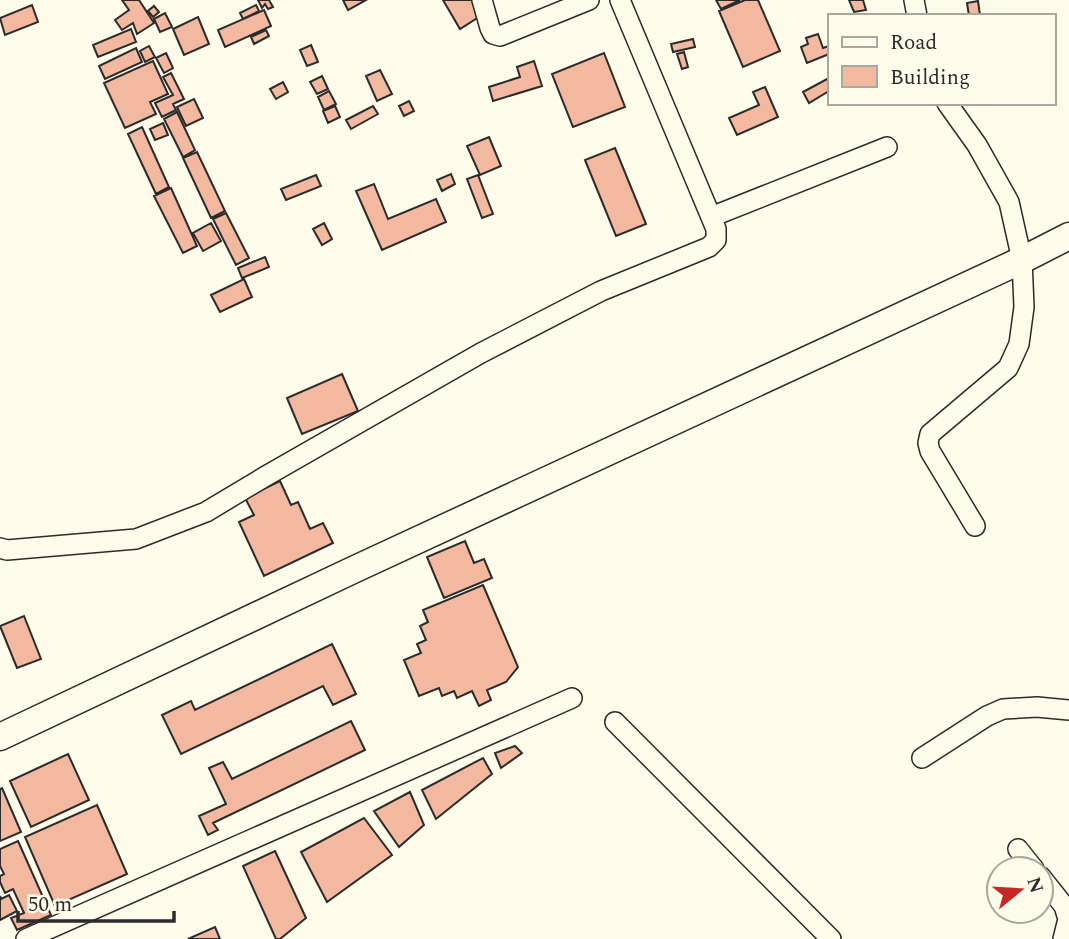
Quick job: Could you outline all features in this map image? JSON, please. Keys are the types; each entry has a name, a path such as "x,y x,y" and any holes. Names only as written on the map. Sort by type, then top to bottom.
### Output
{"street":[{"path":"482,0 490,28 494,34 500,36 589,0"},
{"path":"0,548 7,550 136,538 206,512 493,347 601,291 709,247 716,240 716,229 620,0"},
{"path":"948,105 976,145 1009,202 1021,260 1024,307 1019,344 1008,368 930,435 928,443 930,451 975,526"},
{"path":"711,217 887,147"},
{"path":"0,737 1069,236"},
{"path":"26,939 572,698"},
{"path":"922,758 987,716 1003,709 1037,707 1069,710"},
{"path":"615,722 831,939"},
{"path":"1018,849 1023,855"},
{"path":"1055,895 1064,906 1068,919 1063,939"}],"building":[{"path":"122,0 139,0 154,23 137,34 133,23 122,30 115,20 129,10"},
{"path":"258,0 269,0 273,7 268,9 265,4 262,8"},
{"path":"343,0 366,0 348,10"},
{"path":"443,0 474,0 482,15 460,29"},
{"path":"716,0 740,0 721,9"},
{"path":"745,0 758,0 780,51 743,67 719,11"},
{"path":"849,0 863,0 866,10 854,12"},
{"path":"978,1 980,14 969,14 967,3"},
{"path":"32,5 38,22 5,35 0,18"},
{"path":"256,5 259,11 243,19 240,13"},
{"path":"154,6 159,12 153,17 148,11"},
{"path":"264,10 271,26 225,47 218,30"},
{"path":"165,13 172,27 160,32 154,19"},
{"path":"198,17 209,44 184,55 173,29"},
{"path":"131,29 136,42 98,57 93,45"},
{"path":"266,30 269,36 254,44 251,37"},
{"path":"818,34 823,48 828,46 828,54 807,63 801,47 808,44 806,38"},
{"path":"693,39 695,47 673,52 671,44"},
{"path":"311,45 318,62 307,66 300,50"},
{"path":"149,46 155,57 145,62 140,51"},
{"path":"136,48 142,62 105,79 99,66"},
{"path":"684,52 688,67 682,69 677,54"},
{"path":"166,53 173,68 164,73 156,58"},
{"path":"604,53 625,107 573,127 552,74"},
{"path":"153,61 168,94 150,102 156,114 125,128 104,83"},
{"path":"534,61 542,86 493,101 489,87 520,77 517,67"},
{"path":"380,70 392,94 377,101 366,76"},
{"path":"171,73 184,99 173,104 176,110 162,117 155,103 173,95 163,77"},
{"path":"322,76 328,89 317,94 310,82"},
{"path":"828,79 828,92 809,103 803,92"},
{"path":"283,82 288,92 276,99 270,89"},
{"path":"765,87 778,117 737,135 729,118 759,105 753,92"},
{"path":"329,91 336,104 324,110 318,97"},
{"path":"194,99 203,118 186,126 177,107"},
{"path":"409,101 414,111 404,116 399,106"},
{"path":"335,106 340,117 328,123 323,111"},
{"path":"373,106 378,114 351,129 346,120"},
{"path":"177,112 195,150 183,157 164,119"},
{"path":"163,123 168,135 155,140 150,129"},
{"path":"142,127 169,187 156,194 128,134"},
{"path":"489,137 501,166 480,175 467,146"},
{"path":"615,148 646,224 616,236 585,160"},
{"path":"197,152 225,211 211,218 183,158"},
{"path":"451,174 455,184 442,191 437,180"},
{"path":"316,175 321,186 286,200 281,189"},
{"path":"478,175 493,214 482,218 467,179"},
{"path":"374,184 388,219 436,199 446,222 382,250 356,191"},
{"path":"171,188 197,246 183,253 154,196"},
{"path":"226,213 249,258 236,265 213,219"},
{"path":"211,223 221,241 203,251 193,233"},
{"path":"324,223 332,239 322,245 313,229"},
{"path":"265,257 269,267 242,278 238,268"},
{"path":"244,279 252,297 220,312 211,295"},
{"path":"342,374 358,411 302,434 287,398"},
{"path":"280,481 291,505 298,502 310,529 323,523 333,543 264,576 239,522 254,515 245,498"},
{"path":"465,541 474,563 484,559 492,578 444,598 427,557"},
{"path":"483,585 518,667 506,682 487,690 491,700 479,706 472,691 457,698 454,691 442,696 439,688 419,696 404,660 421,653 417,644 426,640 420,626 428,622 423,610"},
{"path":"24,616 41,659 17,668 0,626"},
{"path":"332,644 356,694 333,705 323,686 181,754 162,715 191,701 195,710"},
{"path":"351,721 365,750 213,823 218,830 208,835 199,816 226,804 209,768 223,762 232,779"},
{"path":"515,746 522,753 501,768 495,753"},
{"path":"68,754 89,800 31,827 10,781"},
{"path":"483,758 492,774 436,819 422,790"},
{"path":"2,788 21,832 0,841 0,789"},
{"path":"410,792 424,825 399,847 374,811"},
{"path":"97,805 127,874 55,906 25,837"},
{"path":"364,818 392,855 327,902 301,852"},
{"path":"18,841 51,915 17,930 11,918 24,913 13,889 5,893 0,882 0,876 4,874 0,866 0,849"},
{"path":"275,851 306,918 280,939 276,939 243,866"},
{"path":"9,895 17,911 0,920 0,896 1,899"},
{"path":"215,927 220,939 188,939"}]}
